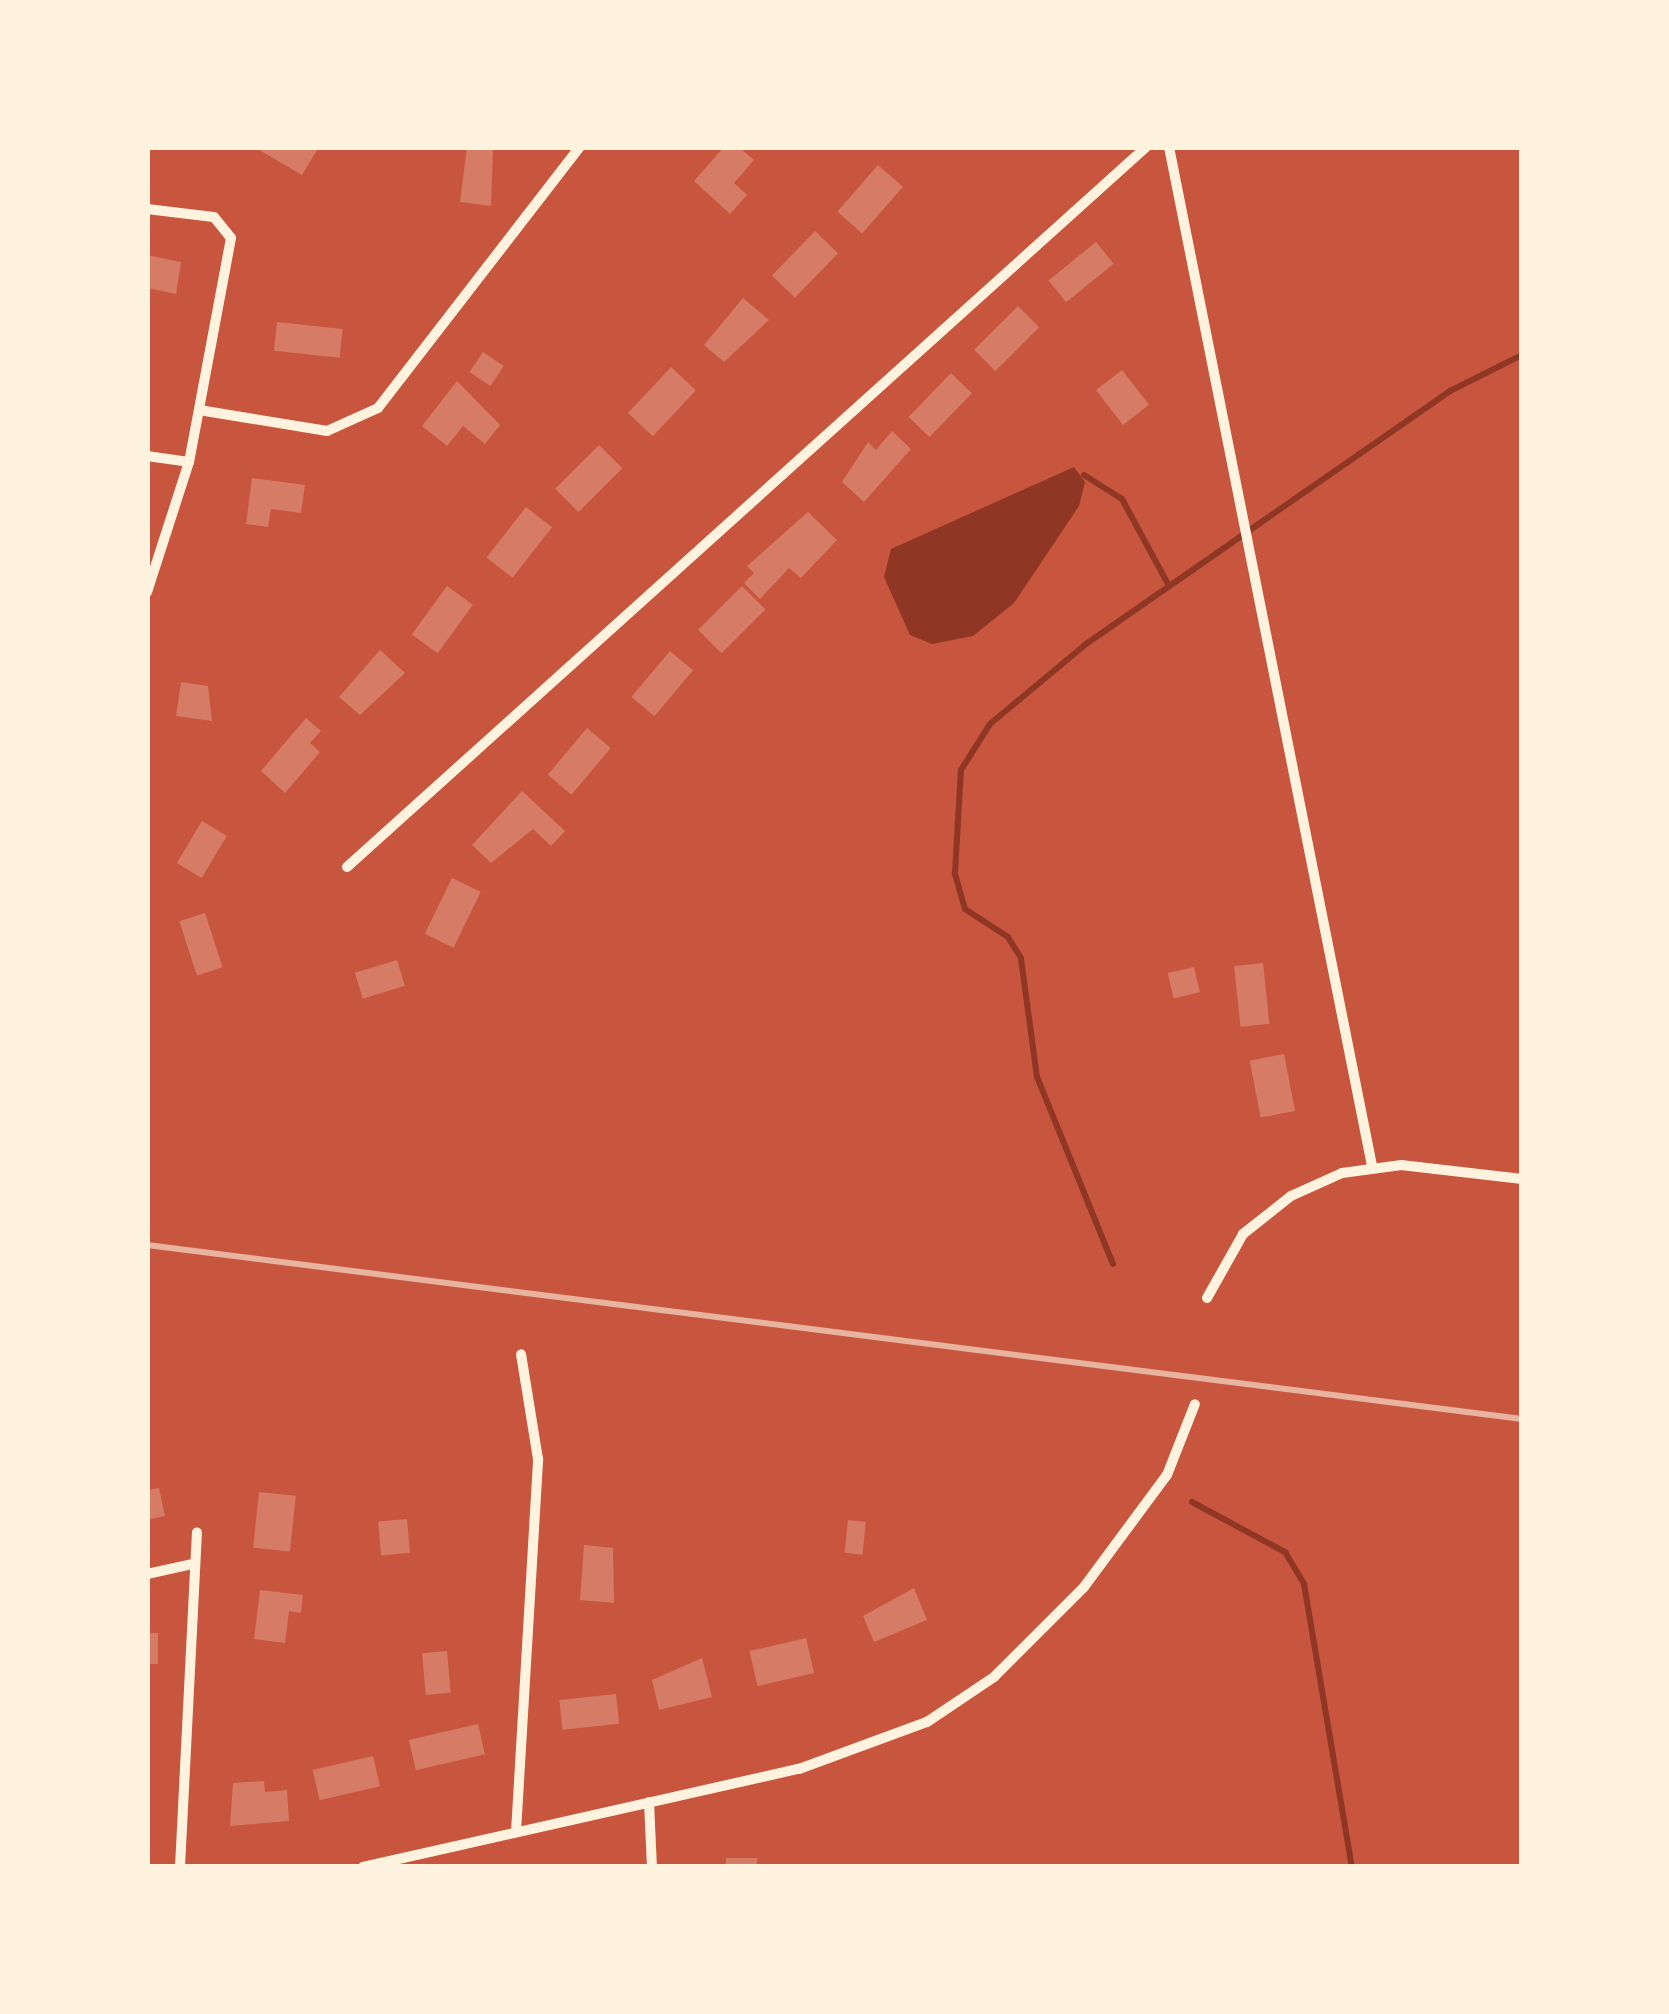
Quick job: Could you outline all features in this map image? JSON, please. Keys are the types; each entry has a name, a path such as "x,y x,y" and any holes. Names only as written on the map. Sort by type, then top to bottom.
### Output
{"street":[{"path":"199,410 327,431 378,408 580,147"},
{"path":"347,867 1146,147"},
{"path":"1169,147 1372,1166"},
{"path":"147,209 214,218 231,238 189,462 147,592"},
{"path":"147,456 189,462"},
{"path":"1207,1298 1221,1262 1258,1220 1309,1186 1372,1166 1522,1179"},
{"path":"516,1832 538,1459 521,1354"},
{"path":"363,1867 799,1769 912,1730 976,1692 1084,1587 1167,1474 1195,1403"},
{"path":"180,1867 197,1532"},
{"path":"147,1574 192,1564"},
{"path":"649,1802 652,1867"}],"shaded area":[{"path":"1074,467 1085,482 1079,506 1014,603 973,636 932,644 910,635 884,577 891,549"}],"building":[{"path":"254,147 312,147 317,150 302,175"},
{"path":"467,147 493,149 491,206 460,202"},
{"path":"724,147 739,147 754,160 734,183 747,195 730,214 694,181"},
{"path":"878,165 903,187 862,233 837,212"},
{"path":"815,231 838,253 795,298 772,276"},
{"path":"1096,242 1114,264 1066,302 1049,280"},
{"path":"147,255 181,262 176,294 147,288"},
{"path":"743,298 769,320 724,362 704,345"},
{"path":"1018,306 1039,327 995,371 974,350"},
{"path":"277,322 343,329 340,358 274,351"},
{"path":"483,352 504,366 490,386 470,372"},
{"path":"671,367 696,390 653,436 628,413"},
{"path":"1122,370 1149,405 1123,425 1096,390"},
{"path":"951,373 972,393 929,437 909,417"},
{"path":"457,381 500,425 485,444 463,426 447,446 422,426"},
{"path":"892,431 911,449 864,502 842,482 868,442 876,450"},
{"path":"599,445 622,468 578,512 555,489"},
{"path":"252,478 305,485 301,513 271,509 268,527 246,524"},
{"path":"526,507 552,527 513,578 487,557"},
{"path":"808,512 837,540 801,578 789,568 760,599 744,583 754,573 747,566"},
{"path":"447,586 473,605 438,653 412,635"},
{"path":"742,586 765,609 721,653 698,630"},
{"path":"380,650 405,673 360,715 339,697"},
{"path":"670,651 693,670 654,716 631,697"},
{"path":"181,682 208,686 212,721 176,716"},
{"path":"306,718 321,731 310,743 320,752 285,793 261,771"},
{"path":"587,728 611,748 572,795 548,775"},
{"path":"522,791 565,831 551,846 533,829 491,863 472,845"},
{"path":"202,821 227,836 202,878 177,863"},
{"path":"452,878 481,892 454,948 425,934"},
{"path":"205,913 223,967 197,976 179,921"},
{"path":"397,960 405,986 363,999 355,973"},
{"path":"1263,963 1269,1024 1241,1027 1234,966"},
{"path":"1194,967 1200,992 1174,998 1168,973"},
{"path":"1284,1054 1295,1111 1261,1118 1250,1061"},
{"path":"159,1488 165,1516 147,1520 147,1490"},
{"path":"259,1492 296,1496 290,1552 253,1548"},
{"path":"407,1519 410,1553 381,1555 378,1522"},
{"path":"848,1520 866,1522 862,1555 845,1553"},
{"path":"584,1545 613,1548 614,1603 580,1600"},
{"path":"914,1588 927,1620 874,1642 863,1616"},
{"path":"260,1590 303,1595 301,1613 289,1611 285,1643 254,1639"},
{"path":"147,1633 158,1633 158,1664 147,1664"},
{"path":"806,1638 814,1673 758,1686 749,1651"},
{"path":"447,1651 451,1693 426,1695 422,1653"},
{"path":"702,1658 712,1697 659,1710 652,1680"},
{"path":"616,1694 619,1724 562,1730 559,1700"},
{"path":"478,1724 485,1754 416,1770 409,1740"},
{"path":"373,1756 380,1786 320,1800 313,1770"},
{"path":"264,1781 265,1792 287,1790 289,1821 230,1826 233,1783"},
{"path":"726,1858 757,1858 757,1867 726,1867"}],"waterway":[{"path":"1113,1264 1037,1077 1021,958 1008,937 965,909 955,873 961,770 990,724 1086,644 1450,391 1522,355"},
{"path":"1084,475 1122,499 1168,584"},
{"path":"1192,1502 1285,1552 1304,1584 1352,1867"}],"railway":[{"path":"147,1245 1522,1419"}]}
